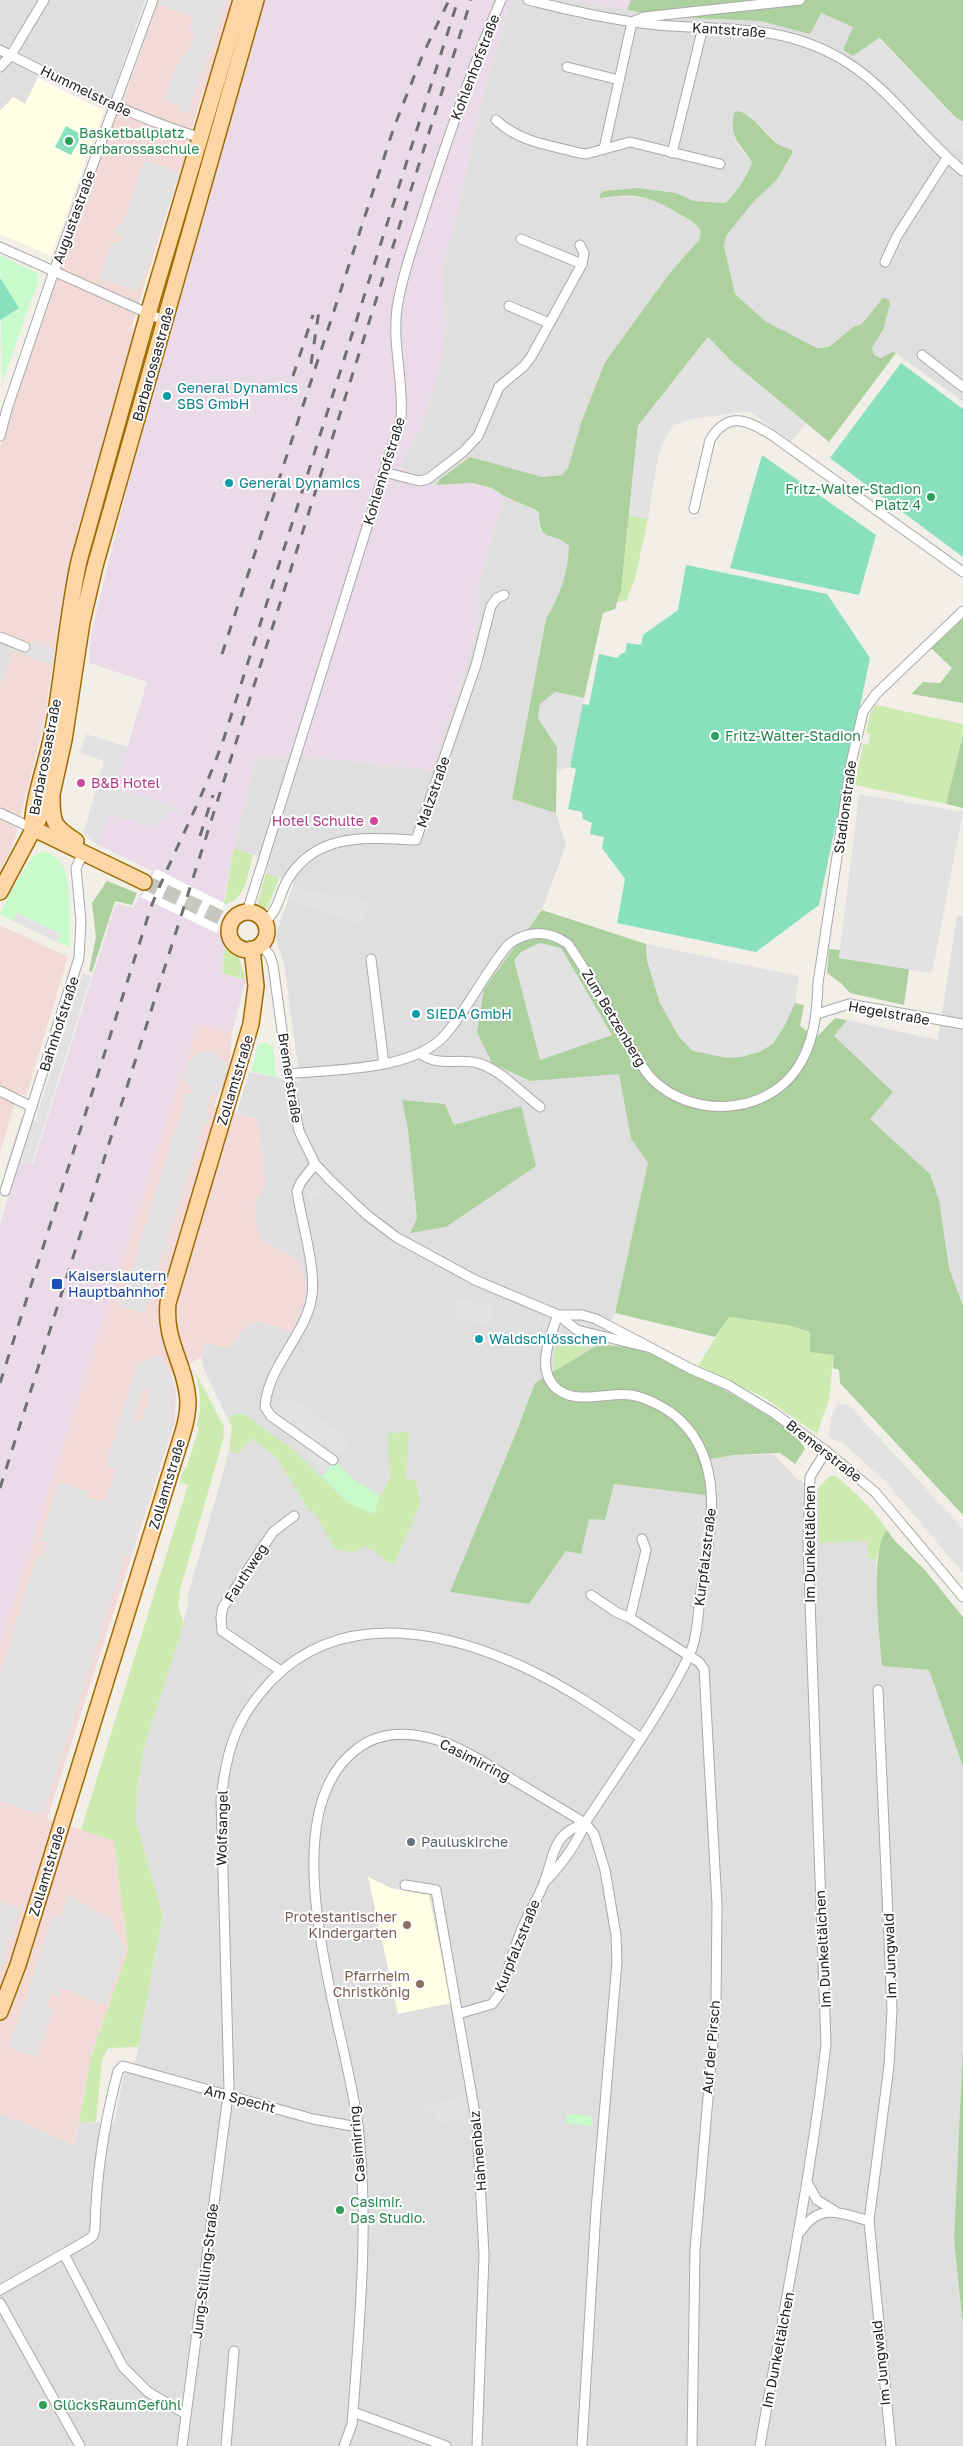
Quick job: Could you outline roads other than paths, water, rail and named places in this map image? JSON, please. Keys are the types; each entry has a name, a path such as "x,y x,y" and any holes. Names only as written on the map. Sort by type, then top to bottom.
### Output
{"main road":[{"name":"Barbarossastraße","path":"32,828 34,802 53,730 75,579 148,314 241,0"},
{"name":"Barbarossastraße","path":"32,828 52,794 64,740 86,603 256,0"},
{"path":"52,794 52,818 56,826 77,841 83,853"},
{"path":"2,885 32,828 144,882"},
{"path":"247,912 256,914 264,922 267,931 257,946 241,948 233,942 229,934 227,921 247,912"},
{"name":"Zollamtstraße","path":"0,2012 18,1965 183,1432 188,1401 181,1370 168,1330 168,1303 251,1024 256,986 257,946"}],"street":[{"path":"0,66 11,55 44,0"},
{"name":"Augustastraße","path":"0,436 7,408 54,270 153,0"},
{"name":"Kohlenhofstraße","path":"247,912 401,418 403,397 395,333 397,309 403,279 448,136 501,0"},
{"name":"Kantstraße","path":"528,0 632,22 769,32 795,39 846,62 878,87 947,158 963,171"},
{"path":"604,149 632,22 644,16 800,0"},
{"path":"672,153 703,27"},
{"name":"Hummelstraße","path":"0,50 114,107 173,130 201,138"},
{"path":"567,67 619,80"},
{"path":"496,120 508,132 532,141 579,153 586,154 630,142 720,164"},
{"path":"884,262 897,236 947,158"},
{"path":"521,239 582,264"},
{"path":"384,472 409,479 424,480 463,452 483,428 499,387 524,366 549,323 582,264 584,253 580,245"},
{"path":"0,247 165,321"},
{"path":"509,306 549,323"},
{"path":"922,355 963,387"},
{"path":"694,509 710,440 716,430 726,422 735,420 749,422 773,436 963,572"},
{"name":"Malzstraße","path":"264,922 273,916 289,877 303,861 317,851 345,840 416,840 476,664 491,606 497,598 504,595"},
{"name":"Stadionstraße","path":"817,1014 818,984 845,798 857,729 863,712 876,694 963,611"},
{"path":"0,637 25,647"},
{"path":"0,813 32,828"},
{"name":"Bahnhofstraße","path":"5,1191 79,958 81,921 76,868 83,853"},
{"name":"Zum Betzenberg","path":"288,1074 384,1064 421,1054 434,1046 446,1034 509,944 519,937 538,932 552,935 568,944 651,1078 665,1090 688,1101 710,1107 734,1107 758,1100 781,1087 796,1070 806,1052 817,1014"},
{"name":"Bremerstraße","path":"257,946 270,956 273,965 288,1074 299,1131 316,1164 354,1203 396,1238 475,1280 558,1315 577,1330 651,1348"},
{"path":"371,959 384,1064"},
{"name":"Hegelstraße","path":"817,1014 849,1004 963,1024"},
{"path":"421,1054 430,1060 482,1064 540,1107"},
{"path":"0,1091 32,1107"},
{"path":"316,1164 301,1182 297,1191 312,1279 311,1301 304,1321 270,1386 265,1407 271,1416 333,1460"},
{"name":"Bremerstraße","path":"558,1315 582,1315 596,1319 728,1385 774,1413 826,1451 875,1492 963,1597"},
{"name":"Kurpfalzstraße","path":"544,1883 560,1866 580,1837 585,1822 641,1738 690,1655 710,1538 711,1503 710,1477 706,1457 701,1447 680,1420 657,1406 630,1395 576,1396 565,1394 551,1383 547,1374 546,1356 558,1315"},
{"name":"Im Dunkeltälchen","path":"760,2446 799,2234 818,2112 826,2037 808,1545 810,1477 826,1451"},
{"name":"Fauthweg","path":"281,1671 222,1631 221,1618 223,1607 273,1532 294,1516"},
{"path":"630,1618 646,1550 642,1539"},
{"path":"591,1595 616,1612 630,1618 690,1655"},
{"name":"Wolfsangel","path":"228,2096 229,2057 220,1799 227,1758 238,1726 251,1705 281,1671 306,1652 342,1637 376,1632 428,1637 486,1652 532,1671 590,1703 641,1738"},
{"name":"Auf der Pirsch","path":"690,1655 700,1662 704,1669 716,1905 716,2004 695,2250 692,2446"},
{"name":"Im Jungwald","path":"878,1690 892,2008 889,2066 869,2221 891,2446"},
{"name":"Casimirring","path":"344,2446 352,2424 362,2234 358,2127 323,1948 314,1882 315,1826 322,1796 335,1769 351,1753 374,1739 396,1734 421,1736 460,1750 585,1822"},
{"path":"582,2446 594,2229 617,1962 616,1935 605,1870 594,1834 585,1822"},
{"name":"Kurpfalzstraße","path":"458,2014 492,2004 499,1995 522,1926 544,1883 549,1860 569,1828 585,1822"},
{"name":"Hahnenbalz","path":"405,1885 436,1890 477,2125 484,2220 477,2446"},
{"name":"Am Specht","path":"64,2254 93,2236 95,2229 96,2184 103,2139 118,2071 123,2066 313,2119 358,2127"},
{"name":"Jung-Stilling-Straße","path":"182,2446 228,2096"},
{"path":"807,2181 817,2200 835,2211 869,2221"},
{"path":"799,2234 813,2217 835,2211"},
{"path":"0,2290 64,2254 123,2367 148,2392 186,2414"},
{"path":"0,2303 78,2445"},
{"path":"226,2446 234,2351"},
{"path":"353,2412 446,2446"}],"tunnel":[{"path":"144,882 224,919"}],"railway":[{"path":"222,654 394,127 423,54 449,0"},
{"path":"0,1383 151,907 224,738 458,0"},
{"path":"0,1488 471,0"},
{"path":"311,364 319,311"},
{"path":"293,376 313,315"},
{"path":"200,836 213,795"}],"place":[{"name":"Basketballplatz Barbarossaschule","path":"69,141"},
{"name":"General Dynamics SBS GmbH","path":"167,396"},
{"name":"General Dynamics","path":"229,483"},
{"name":"Fritz-Walter-Stadion Platz 4","path":"931,497"},
{"name":"Fritz-Walter-Stadion","path":"715,736"},
{"name":"B&B Hotel","path":"81,783"},
{"name":"Hotel Schulte","path":"374,821"},
{"name":"SIEDA GmbH","path":"416,1014"},
{"name":"Kaiserslautern Hauptbahnhof","path":"57,1284"},
{"name":"Waldschlösschen","path":"479,1339"},
{"name":"Pauluskirche","path":"411,1842"},
{"name":"Protestantischer Kindergarten","path":"407,1925"},
{"name":"Pfarrheim Christkönig","path":"420,1984"},
{"name":"Casimir. Das Studio.","path":"340,2210"},
{"name":"GlücksRaumGefühl","path":"43,2405"}]}
